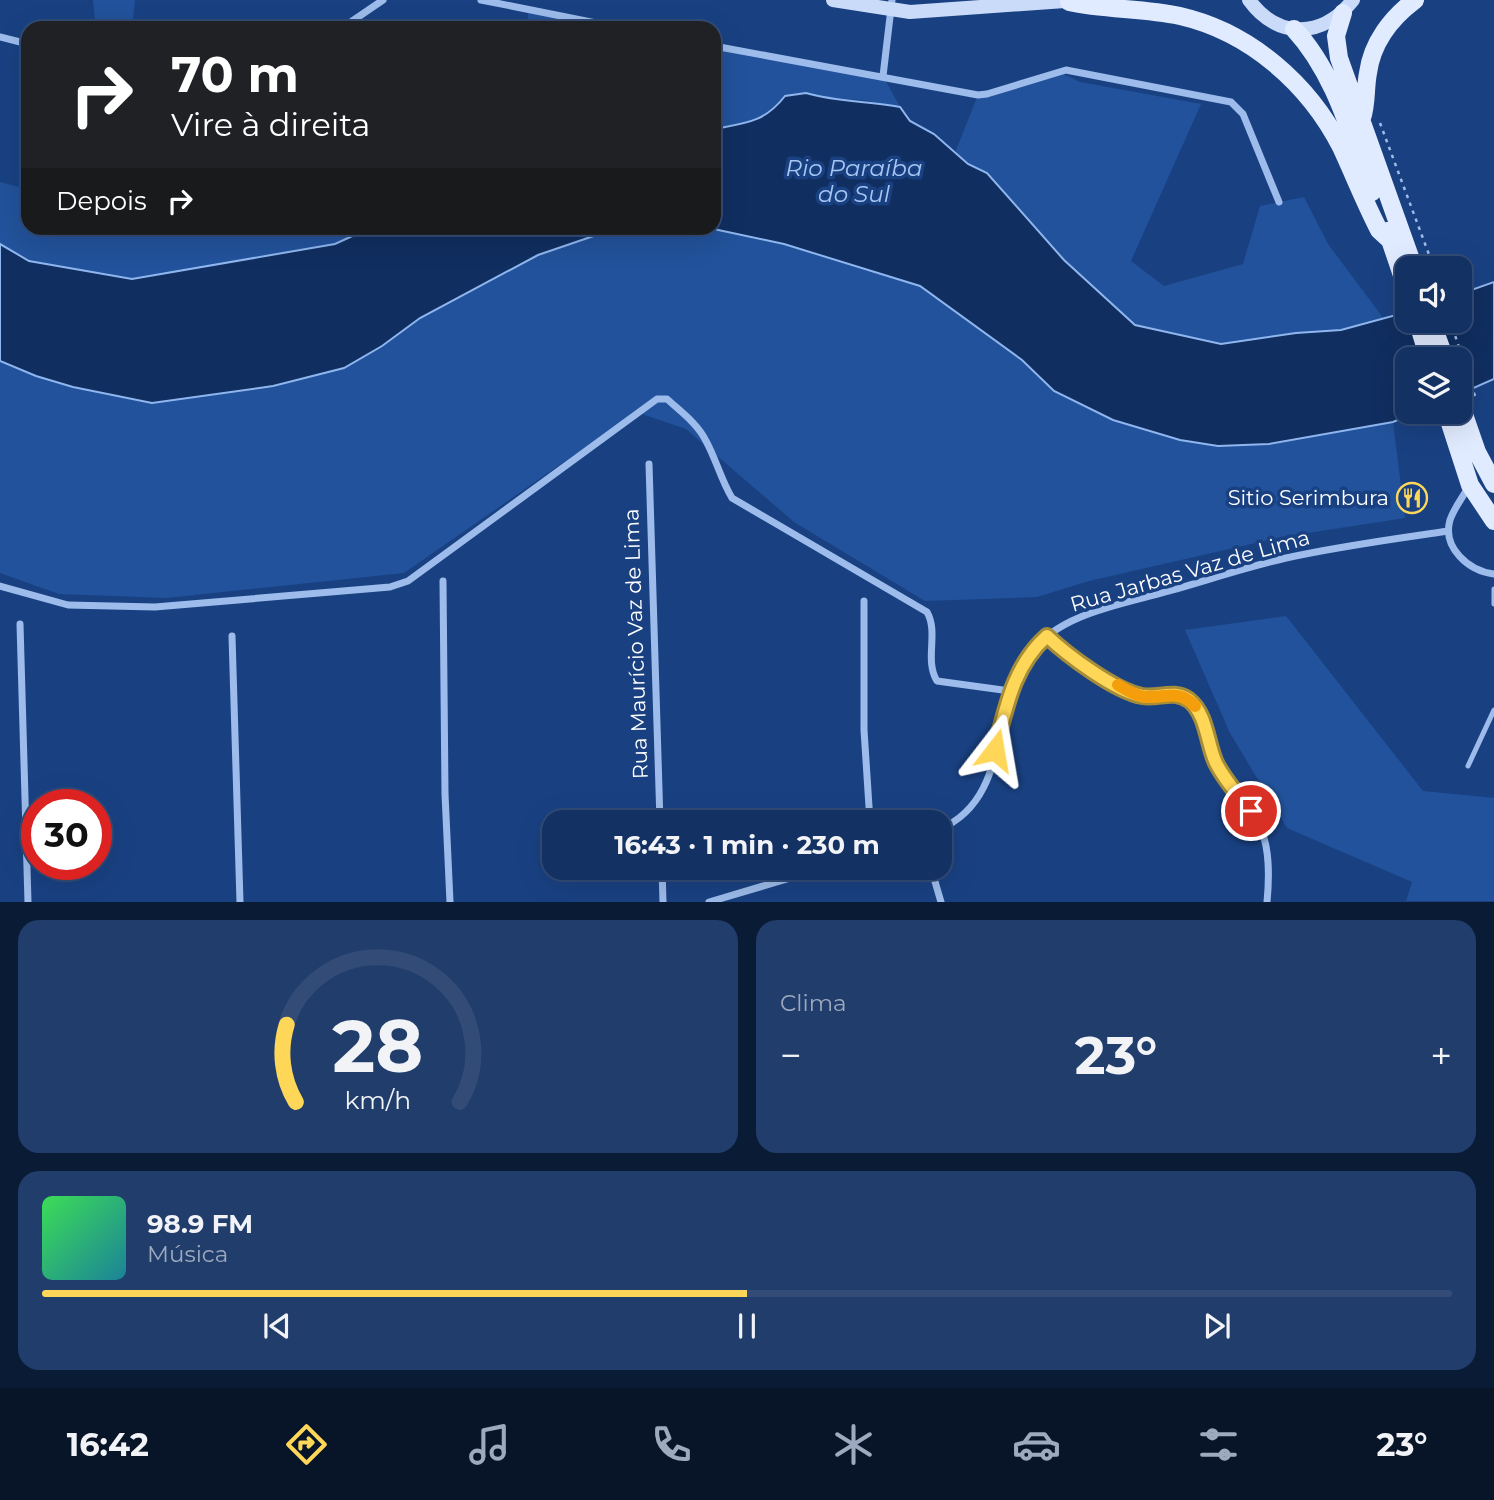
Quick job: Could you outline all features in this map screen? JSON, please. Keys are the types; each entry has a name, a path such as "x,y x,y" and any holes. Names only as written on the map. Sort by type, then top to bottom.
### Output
{"main road":[{"path":"1361,121 1368,72 1378,41 1392,20 1415,0"},
{"path":"1074,1 1093,7 1181,16 1232,36 1268,58 1304,92 1329,127 1379,230 1402,256"},
{"path":"1348,6 1336,36 1336,49 1405,256"},
{"path":"1294,29 1309,45 1324,69 1391,241"},
{"path":"1456,424 1477,452 1494,484"},
{"path":"1461,424 1470,485 1494,521"}],"street":[{"path":"352,21 383,0"},
{"path":"481,0 586,21"},
{"path":"833,0 891,5 910,12 1074,1"},
{"path":"1249,0 1267,19 1294,29 1320,26 1348,6"},
{"path":"883,76 891,5"},
{"path":"0,37 21,42"},
{"path":"721,47 978,95 1057,71 1078,70 1231,102 1243,114 1279,202"},
{"path":"0,586 68,605 155,607 390,587 408,581 657,399 667,399 702,434 733,498 927,612 932,621 931,671 937,681 1010,691"},
{"name":"Rua Maurício Vaz de Lima","path":"649,464 660,810"},
{"path":"1470,485 1452,514 1448,531 1454,548 1464,562 1478,571 1494,574"},
{"name":"Rua Jarbas Vaz de Lima","path":"952,823 964,816 985,789 1010,691 1032,652 1047,636 1092,613 1283,559 1346,546 1448,531"},
{"path":"443,582 445,794 450,901"},
{"path":"864,601 864,730 869,810"},
{"path":"20,624 28,901"},
{"path":"232,636 240,901"},
{"path":"1047,636 1065,653 1125,690 1146,697 1180,695 1193,704 1199,713 1216,763 1251,811 1263,835 1268,856 1266,901"},
{"path":"662,880 663,901"},
{"path":"709,901 782,880"},
{"path":"935,880 941,901"}],"lane":[{"path":"1494,589 1494,604"},
{"path":"1468,766 1494,710"}],"path":[{"path":"1366,92 1430,256"},
{"path":"1454,333 1478,407"}],"shaded area":[{"path":"93,0 135,0 133,21 95,21"},
{"path":"528,9 587,21 528,21"},
{"path":"721,47 883,76 900,107 863,100 825,98 806,93 785,96 761,117 721,128"},
{"path":"1057,71 1080,82 1201,104 1131,261 1164,286 1243,264 1260,206 1304,197 1328,244 1384,319 1341,330 1296,333 1221,344 1135,325 1064,260 987,173 968,164 955,153 978,95"},
{"path":"21,179 21,235 355,235 335,244 132,279 29,261 0,244 0,182 19,187"},
{"path":"721,231 784,244 920,286 1022,360 1054,391 1269,444 1393,422 1405,518 1282,537 1089,581 1037,597 925,601 794,522 686,429 636,412 404,573 166,598 59,594 0,573 0,361 73,387 152,403 273,386 344,368 382,346 420,318 538,255 597,235 721,235"},
{"path":"1286,616 1423,791 1494,798 1494,901 1406,901 1412,882 1287,828 1230,733 1185,630"}],"water":[{"name":"Rio Paraíba do Sul","path":"806,93 900,107 910,121 934,134 968,164 987,173 1064,260 1135,325 1221,344 1296,333 1341,330 1395,315 1395,333 1472,333 1472,290 1494,282 1494,379 1472,389 1472,347 1395,347 1393,422 1269,444 1218,446 1180,440 1113,420 1054,391 1022,360 920,286 784,244 721,231 721,128 761,117 785,96"},
{"path":"355,235 597,235 538,255 420,318 382,346 344,368 273,386 152,403 73,387 0,361 0,244 29,261 132,279 335,244"}],"slow traffic":[{"path":"1118,685 1146,697 1180,695 1195,706"}],"place":[{"name":"Sitio Serimbura","path":"1412,498"}],"route":[{"path":"995,750 1017,675 1032,652 1047,636 1065,653 1125,690 1146,697 1180,695 1193,704 1199,713 1216,763 1251,811"}]}
